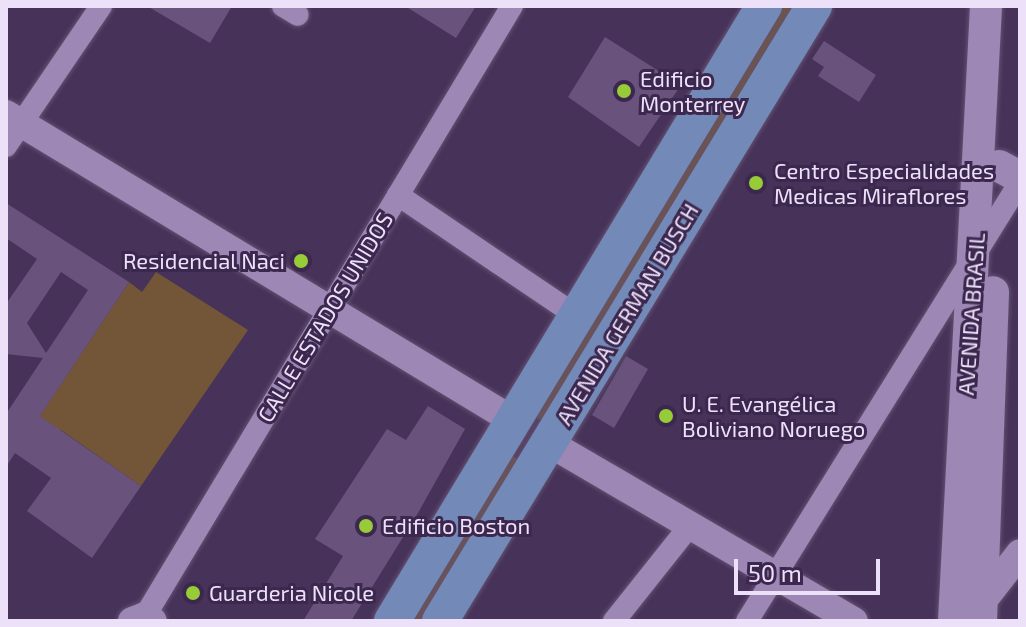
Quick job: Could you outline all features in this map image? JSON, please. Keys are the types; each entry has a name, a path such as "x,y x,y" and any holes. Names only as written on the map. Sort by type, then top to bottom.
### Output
{"main road":[{"name":"AVENIDA GERMAN BUSCH","path":"392,621 764,6"},
{"name":"AVENIDA GERMAN BUSCH","path":"440,621 814,6"},
{"name":"AVENIDA BRASIL","path":"968,616 979,358 1004,161 986,6"},
{"name":"AVENIDA BRASIL","path":"993,58 1004,6"},
{"name":"AVENIDA BRASIL","path":"979,358 975,262 1004,161"},
{"path":"514,421 549,443"}],"street":[{"path":"101,6 11,128 330,306 514,421"},
{"name":"CALLE ESTADOS UNIDOS","path":"144,619 512,6"},
{"path":"398,195 575,315"},
{"path":"747,621 975,262 996,223"},
{"path":"549,443 688,528 778,574 854,621"},
{"path":"614,621 688,528"},
{"path":"968,616 1020,553"}],"shaded area":[{"path":"777,6 801,6 544,421 538,419 534,414"},
{"path":"156,272 248,330 141,486 61,430 35,466 15,453 129,282 142,292"},
{"path":"510,454 520,461 427,621 404,621"}],"building":[{"path":"147,6 232,6 210,43"},
{"path":"405,6 476,6 456,38"},
{"name":"Edificio Monterrey","path":"605,37 681,85 639,147 568,97"},
{"path":"824,41 876,75 859,102 818,76 824,67 812,59"},
{"path":"6,203 129,282 40,416 141,486 92,558 27,511 51,478 15,453 6,467 6,414 43,358 6,354 6,304 37,259 6,238","holes":["61,272 88,290 46,353 27,323"]},
{"path":"626,356 648,369 614,428 592,415"},
{"path":"428,406 465,429 418,513 351,621 303,621 343,556 315,539 387,429 406,440"}],"place":[{"name":"Edificio Monterrey","path":"624,91"},
{"name":"Centro Especialidades Medicas Miraflores","path":"756,183"},
{"name":"Residencial Naci","path":"301,261"},
{"name":"U. E. Evangélica Boliviano Noruego","path":"666,416"},
{"name":"Edificio Boston","path":"366,526"},
{"name":"Guarderia Nicole","path":"193,593"}]}
